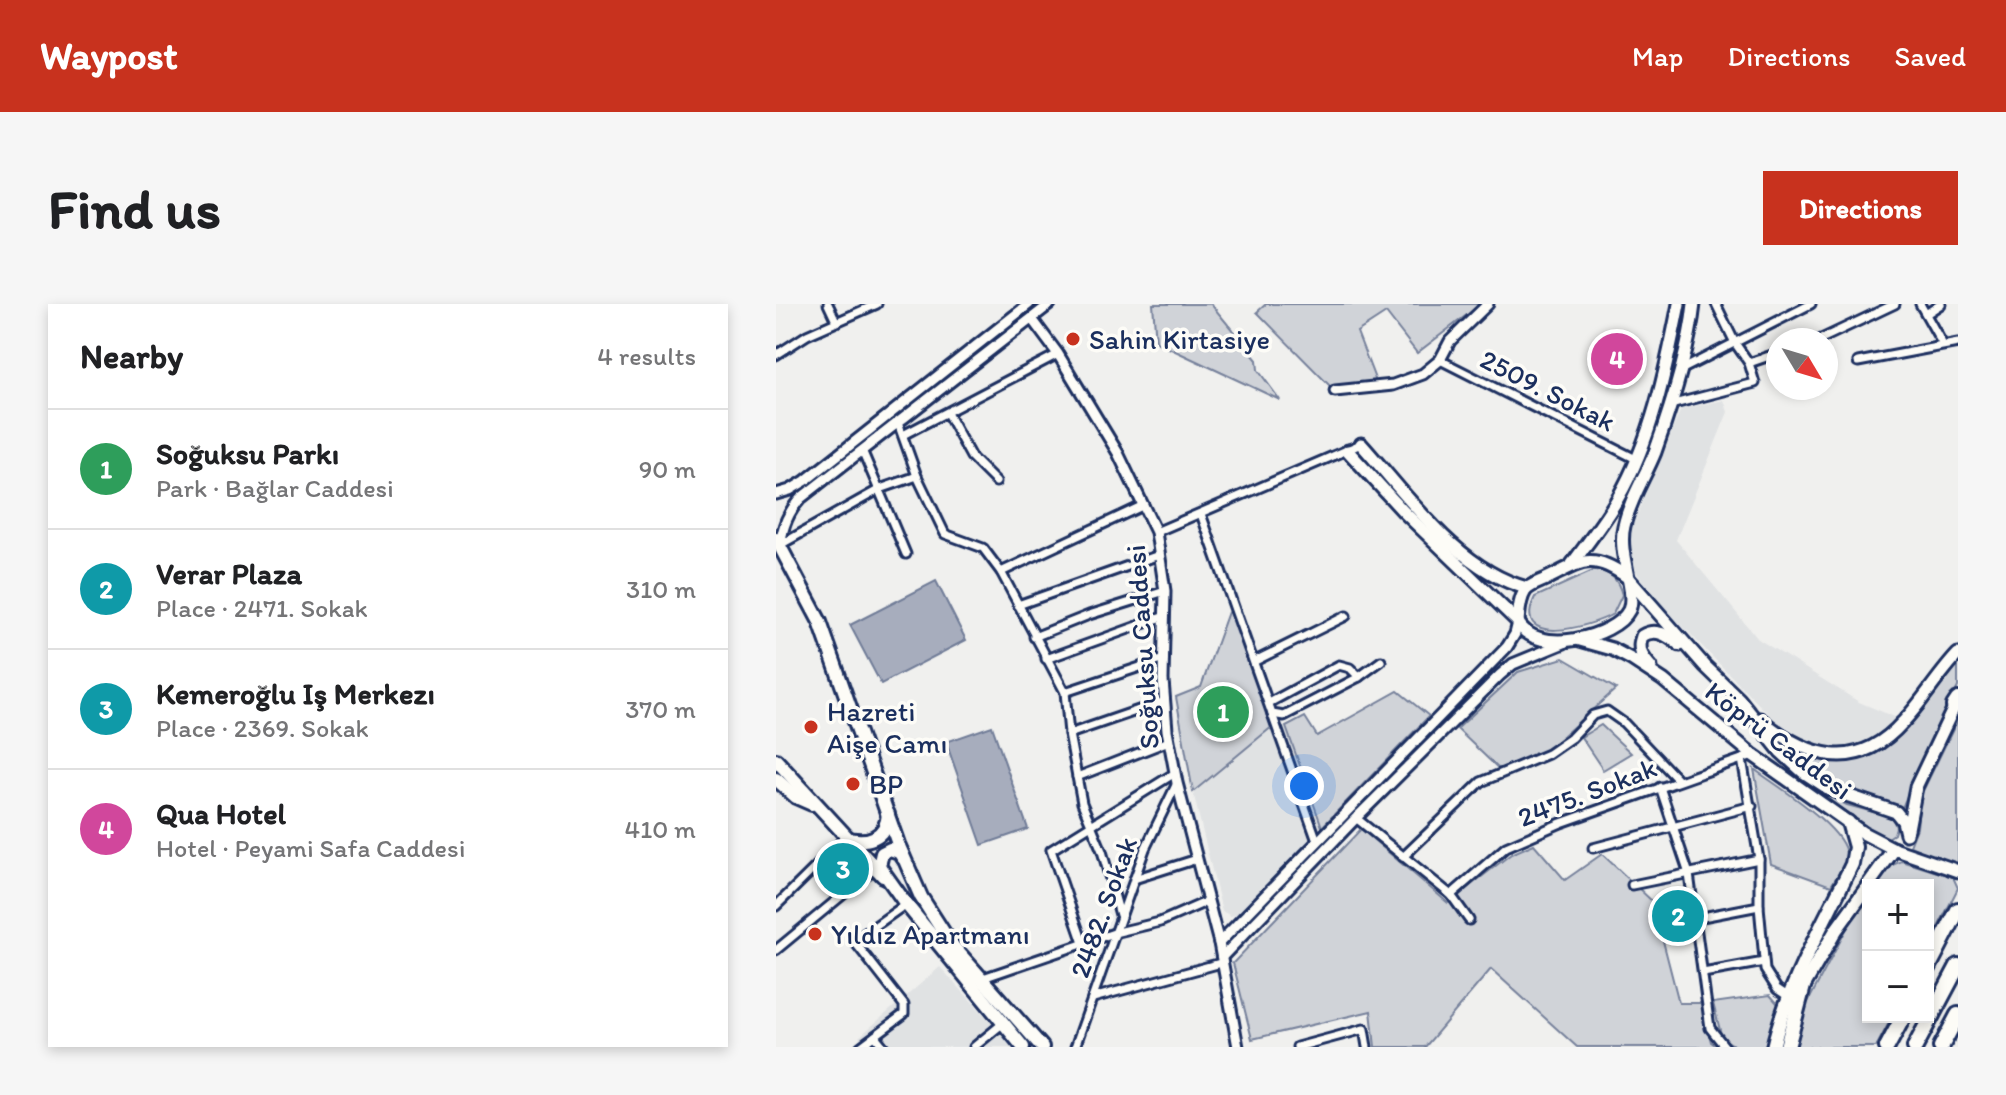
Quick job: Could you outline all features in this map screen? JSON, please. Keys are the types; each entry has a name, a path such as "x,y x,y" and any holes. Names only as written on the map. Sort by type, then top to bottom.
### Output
{"highway":[{"path":"1934,956 1958,910"},
{"path":"1915,1047 1958,966"},
{"path":"1787,1047 1803,986"},
{"path":"1934,1003 1946,989"},
{"path":"1941,1047 1958,1015"},
{"path":"1887,1047 1900,1023"},
{"path":"1904,1047 1919,1023"}],"main road":[{"path":"1572,564 1619,496 1636,459 1665,373 1679,304"},
{"path":"1348,451 1403,511 1527,634 1545,642 1575,639 1607,630 1628,613 1633,596 1622,546 1623,527 1633,497 1653,456 1670,405 1697,305"},
{"path":"1361,444 1434,526 1464,554 1492,575 1527,588"},
{"path":"778,542 820,622 905,861 921,897 951,944 1042,1047"},
{"path":"1518,622 1521,599 1527,588 1572,564 1607,565 1627,577"},
{"name":"Köprü Caddesi","path":"1627,577 1705,666 1739,699 1781,752 1803,772 1829,789 1896,812 1903,821 1906,834"},
{"path":"1663,680 1640,653 1640,640 1648,632 1667,635 1705,666"},
{"name":"Köprü Caddesi","path":"1575,639 1612,649 1663,680 1747,757 1848,822 1894,849 1958,871"},
{"path":"1739,699 1769,727 1795,745 1821,754 1851,754 1871,747 1901,726 1958,654"},
{"path":"1873,879 1906,834 1916,787 1957,701"},
{"path":"776,760 888,881"},
{"path":"776,778 795,780"},
{"path":"776,778 796,797 815,805"},
{"path":"845,838 861,843 873,839 884,830 888,814"},
{"path":"1773,1047 1778,1022 1852,864 1855,847 1848,822"},
{"path":"905,861 890,849 882,853 879,866 906,904 1023,1047"},
{"path":"1852,864 1862,865 1868,871 1869,879"},
{"path":"1780,1047 1785,1024 1803,986 1862,894"}],"street":[{"path":"828,304 836,321"},
{"path":"776,355 807,335 877,304"},
{"path":"779,494 805,481 1029,304"},
{"path":"778,542 791,509 801,498 1050,304"},
{"path":"1335,391 1393,385 1423,374 1440,360 1450,341 1488,304"},
{"path":"1670,405 1755,383 1749,363 1735,343 1716,304"},
{"path":"1679,371 1811,304"},
{"path":"1838,331 1895,304"},
{"path":"1920,304 1943,345"},
{"path":"1926,314 1941,304"},
{"name":"Soğuksu Caddesi","path":"1032,319 1058,354 1118,453 1156,532 1165,591 1165,701 1169,741 1219,943 1238,1047"},
{"path":"1858,362 1958,343"},
{"path":"903,435 1058,354"},
{"path":"1749,363 1766,357"},
{"name":"2509. Sokak","path":"1440,360 1636,459"},
{"path":"947,413 971,457 996,482"},
{"path":"898,423 917,476 945,534 983,548 1001,572 1065,692 1069,734 1082,803 1120,915"},
{"path":"1156,532 1361,444"},
{"path":"862,450 906,554"},
{"path":"778,542 880,489 917,476"},
{"path":"1001,572 1144,505"},
{"path":"777,511 791,509"},
{"path":"1201,514 1317,841"},
{"path":"1018,605 1159,555"},
{"path":"1034,637 1089,615 1165,591"},
{"path":"1046,659 1165,616"},
{"path":"1255,661 1346,616"},
{"path":"1219,943 1507,647 1518,622"},
{"path":"1093,998 1221,960 1356,818 1500,675 1523,660 1575,639"},
{"path":"1065,692 1164,659"},
{"path":"1272,714 1284,716 1359,677 1381,661"},
{"path":"1269,703 1339,665 1350,668 1359,677"},
{"path":"1069,734 1165,701"},
{"path":"1403,857 1481,782 1548,754 1571,738 1593,715 1607,711 1624,723 1678,780"},
{"path":"1077,777 1169,741"},
{"path":"1747,757 1759,859 1764,962 1773,984 1789,997"},
{"name":"2475. Sokak","path":"1451,895 1506,847 1561,823 1747,757"},
{"path":"1083,943 1051,850 1176,778"},
{"name":"2482. Sokak","path":"1075,1047 1120,915 1176,778"},
{"path":"1660,787 1689,874 1710,1028 1725,1047"},
{"path":"1593,848 1752,806"},
{"path":"1356,818 1451,895 1469,920"},
{"path":"776,906 845,838"},
{"path":"1134,879 1197,859"},
{"path":"1632,885 1759,859"},
{"path":"776,950 874,869"},
{"path":"980,979 1114,933 1160,922 1208,901"},
{"path":"860,1047 904,1014 904,1005 854,941 906,904"},
{"path":"1697,918 1759,906"},
{"path":"1703,973 1764,962"},
{"path":"974,1047 1002,1024"},
{"path":"1297,1047 1364,1029 1367,1047"},
{"path":"875,1036 884,1047"}],"shaded area":[{"path":"1153,304 1211,304 1257,360 1258,370 1280,400 1156,342"},
{"path":"1266,304 1481,304 1417,353 1386,313 1357,332 1378,387 1331,387 1257,312"},
{"path":"1724,400 1728,412 1676,540 1758,639 1859,702 1897,718 1885,731 1865,744 1835,748 1806,742 1777,723 1653,596 1637,573 1629,550 1633,524 1681,409"},
{"path":"1595,570 1610,575 1620,589 1622,595 1613,614 1588,624 1556,630 1543,629 1534,623 1530,613 1535,597"},
{"path":"1228,612 1234,614 1273,726 1193,792 1176,697 1201,687"},
{"path":"1563,658 1616,689 1548,749 1500,770 1457,729 1518,672"},
{"path":"1958,663 1958,687 1927,748 1902,808 1830,783 1791,754 1828,760 1860,757 1874,751 1916,718"},
{"path":"1398,691 1429,716 1322,827 1286,727 1305,717 1317,736"},
{"path":"1958,719 1958,867 1910,846 1917,828 1920,797"},
{"path":"1601,725 1631,753 1603,770 1581,737"},
{"path":"1273,726 1286,727 1322,827 1242,912 1231,916 1222,911 1193,792"},
{"path":"1754,769 1824,822 1844,847 1846,858 1831,886 1771,864"},
{"path":"1815,790 1847,805 1892,817 1896,827 1894,834 1888,838 1880,836"},
{"path":"1361,829 1448,903 1511,854 1534,844 1565,880 1602,854 1653,902 1679,1003 1701,1003 1711,1042 1718,1047 1577,1047 1491,969 1425,1047 1375,1047 1371,1011 1252,1039 1233,963"},
{"path":"1902,861 1953,877 1958,888 1934,935 1934,879 1881,879 1892,865"},
{"path":"1862,904 1862,1023 1889,1023 1876,1047 1793,1047 1799,1019"},
{"path":"940,967 1014,1047 871,1047 859,1037"},
{"path":"1770,995 1778,1004 1766,1047 1737,1047 1722,1038 1713,1003"}],"water":[{"path":"936,581 966,640 881,684 850,625"},
{"path":"992,726 1028,829 982,845 946,742"}],"place":[{"name":"Sahin Kirtasiye","path":"1073,339"},
{"name":"Qua Hotel","path":"1617,359"},
{"name":"Soğuksu Parkı","path":"1223,712"},
{"name":"Hazreti Aişe Camı","path":"811,727"},
{"name":"BP","path":"853,784"},
{"name":"Kemeroğlu Iş Merkezı","path":"843,869"},
{"name":"Verar Plaza","path":"1678,916"},
{"name":"Yıldız Apartmanı","path":"815,934"}]}
